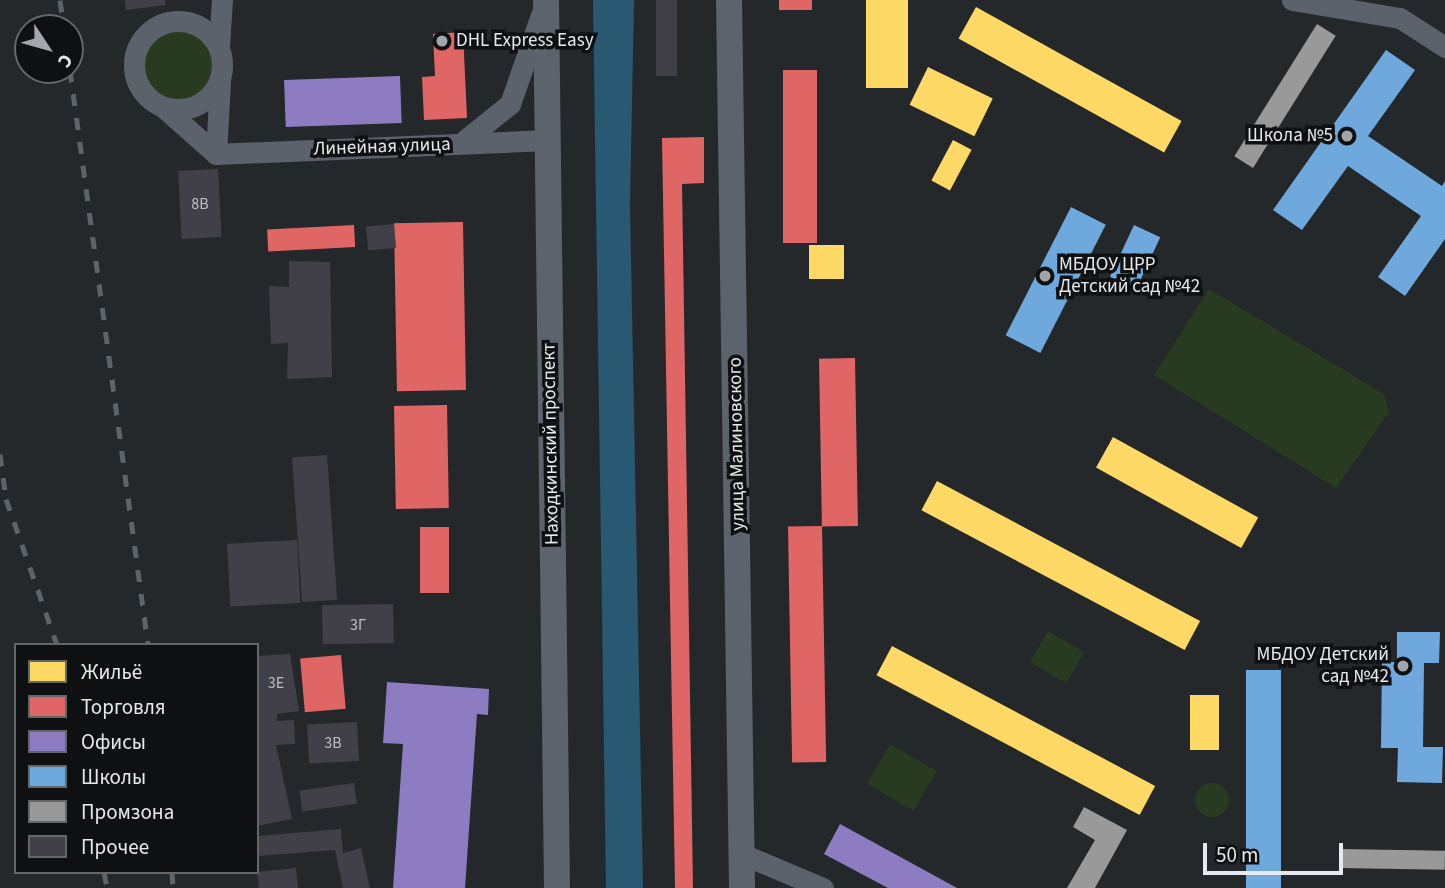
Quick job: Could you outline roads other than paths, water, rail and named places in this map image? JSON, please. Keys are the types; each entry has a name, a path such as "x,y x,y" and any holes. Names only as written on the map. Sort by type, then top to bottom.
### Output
{"main road":[{"name":"Находкинский проспект","path":"546,0 557,888"},
{"name":"улица Малиновского","path":"729,0 742,888"}],"street":[{"path":"216,153 222,0"},
{"path":"456,144 480,134 510,103 546,0"},
{"path":"1292,0 1400,18 1445,47"},
{"path":"216,153 147,97 134,70 145,36 177,21 208,32 219,46"},
{"path":"162,107 197,106 221,78"},
{"name":"Линейная улица","path":"216,153 548,140"},
{"path":"742,854 823,888"}],"water":[{"path":"593,0 634,0 630,205 643,888 606,888"}],"railway":[{"path":"60,0 62,14"},
{"path":"72,84 148,643"},
{"path":"0,454 6,499 56,643"},
{"path":"104,874 107,888"},
{"path":"172,874 173,888"}],"place":[{"name":"DHL Express Easy","path":"442,41"},
{"name":"Школа №5","path":"1347,136"},
{"name":"МБДОУ ЦРР Детский сад №42","path":"1045,276"},
{"name":"МБДОУ Детский сад №42","path":"1403,666"}]}
